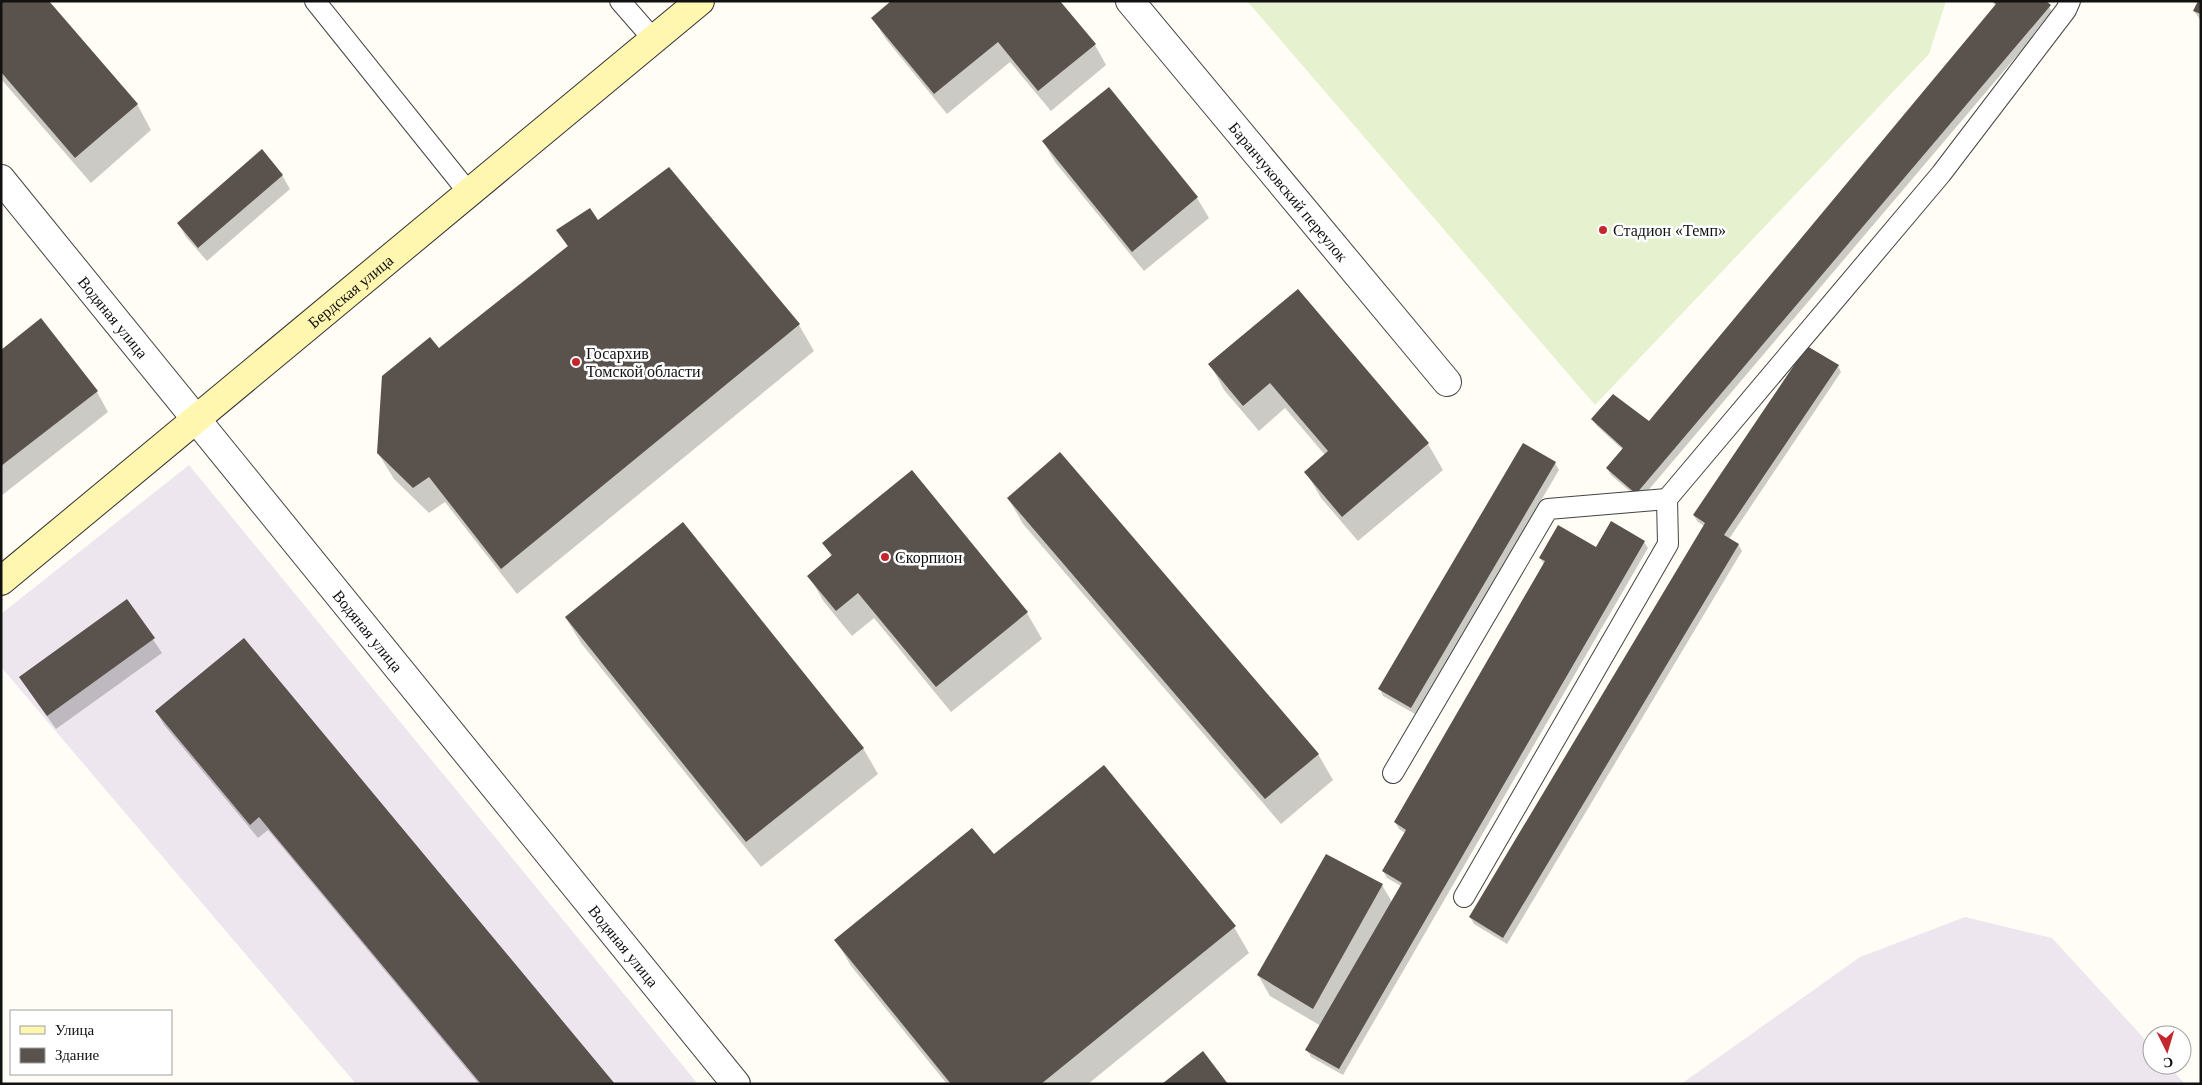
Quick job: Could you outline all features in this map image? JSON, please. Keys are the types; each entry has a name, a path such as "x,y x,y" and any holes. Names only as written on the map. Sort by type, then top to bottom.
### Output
{"street":[{"name":"Бердская улица","path":"1,581 700,1"},
{"name":"Баранчуковский переулок","path":"1130,1 1447,382"},
{"name":"Водяная улица","path":"1,179 736,1084"}],"lane":[{"path":"315,1 469,193"},
{"path":"620,1 654,40"},
{"path":"1464,897 1668,544 1667,499 1941,174 2066,10 2070,1"},
{"path":"1393,773 1548,509 1667,499"}],"shaded area":[{"path":"189,465 698,1084 356,1084 1,667 1,614"},
{"path":"1965,917 2052,938 2142,1036 2142,1075 2177,1075 2185,1084 1681,1084 1860,957"}],"green space":[{"name":"Стадион «Темп»","path":"1247,1 1946,1 1929,54 1595,405"}],"building":[{"path":"1,1 49,1 138,104 75,158 1,72"},
{"path":"891,1 1060,1 1096,44 1038,91 998,42 934,94 871,18"},
{"path":"1993,1 2046,1 2051,5 1636,494 1606,468 1623,448 1591,419 1613,394 1649,421 1996,4"},
{"path":"2198,1 2201,1 2201,14 2193,11"},
{"path":"1109,87 1198,197 1132,252 1042,141"},
{"path":"262,149 283,175 198,248 177,223"},
{"name":"Госархив Томской области","path":"669,167 800,324 501,569 429,477 413,488 377,453 382,376 430,337 439,348 568,246 556,230 590,208 598,220"},
{"path":"1298,289 1429,443 1342,517 1304,472 1328,451 1270,383 1243,406 1208,364"},
{"path":"41,318 98,391 1,466 1,350"},
{"path":"1807,346 1839,365 1724,535 1739,544 1503,938 1469,917 1705,523 1693,515"},
{"path":"1523,443 1556,462 1411,708 1378,689"},
{"path":"1060,452 1319,754 1265,799 1007,498"},
{"path":"912,470 1028,612 936,687 858,593 836,611 807,576 832,555 822,543"},
{"path":"1611,521 1645,541 1339,1069 1305,1050 1402,883 1382,871 1406,830 1394,822 1545,561 1539,558 1558,525 1596,547"},
{"path":"683,522 864,748 746,842 565,617"},
{"path":"127,599 155,638 47,716 19,677"},
{"path":"244,638 615,1084 481,1084 259,817 250,825 155,711"},
{"path":"1104,765 1236,926 1041,1084 951,1084 834,940 972,828 994,854"},
{"path":"1326,854 1383,884 1313,1009 1257,975"},
{"path":"1203,1051 1228,1084 1162,1084"}],"place":[{"name":"Стадион «Темп»","path":"1603,230"},
{"name":"Госархив Томской области","path":"576,362"},
{"name":"Скорпион","path":"885,557"}]}
